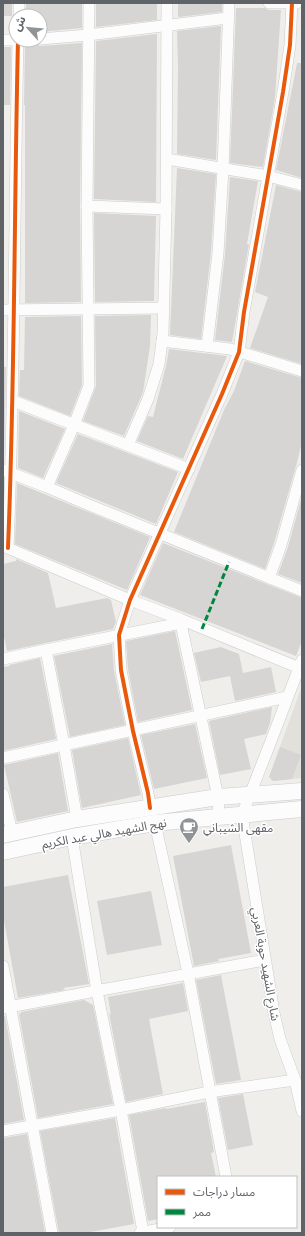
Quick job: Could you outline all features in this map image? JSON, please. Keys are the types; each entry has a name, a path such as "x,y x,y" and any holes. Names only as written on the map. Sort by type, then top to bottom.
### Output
{"main road":[{"path":"7,834 77,819 218,797 302,790"},
{"name":"نهج الشهيد هالي عبد الكريم","path":"3,852 72,837 155,823 302,809"}],"street":[{"path":"48,487 89,386 87,206 88,35 90,3"},
{"path":"128,445 148,399 159,364 162,341 167,159 167,3"},
{"path":"207,346 218,253 223,169 229,3"},
{"path":"269,3 297,3"},
{"path":"150,808 121,670 119,635 130,600 222,394 239,352 244,312 283,92 290,45 292,3"},
{"path":"48,38 228,18"},
{"path":"18,48 9,239 8,362 13,401 7,472 6,547 180,621 301,666 287,697 242,815"},
{"path":"167,159 268,176 302,185"},
{"path":"87,206 166,209"},
{"path":"8,310 163,308"},
{"path":"162,341 230,349 302,371"},
{"path":"13,401 189,469"},
{"path":"269,578 281,545 302,470"},
{"path":"7,472 48,487 94,508 160,533 302,591"},
{"path":"3,660 180,621"},
{"path":"180,621 202,716 218,797 219,817"},
{"path":"46,650 77,819"},
{"path":"3,758 287,697"},
{"path":"3,794 7,834"},
{"name":"شارع الشهيد حوبة العربي","path":"242,815 274,1013 278,1032 295,1080 302,1111"},
{"path":"155,823 188,974 226,1176"},
{"path":"72,837 97,991 121,1110 142,1233 165,1228"},
{"path":"7,1007 265,960"},
{"path":"3,966 7,1007 33,1125 52,1233"},
{"path":"3,1131 121,1110 210,1092 295,1080"}],"shaded area":[{"path":"302,686 302,778 273,781 269,777"}],"building":[{"path":"3,3 12,3 12,8 8,8 8,16 3,16"},
{"path":"26,3 82,3 82,28 48,31 48,8 26,8"},
{"path":"96,3 157,3 157,20 96,27"},
{"path":"178,3 222,3 222,12 178,17"},
{"path":"236,8 265,8 269,10 281,10 275,98 263,167 230,163"},
{"path":"221,26 216,160 177,154 177,31"},
{"path":"157,34 156,202 94,199 96,41"},
{"path":"82,43 80,206 81,302 25,303 25,48 48,48 48,45"},
{"path":"3,47 8,47 11,48 10,105 3,105"},
{"path":"297,63 302,63 302,178 276,170"},
{"path":"177,168 216,174 211,252 201,339 170,335"},
{"path":"230,177 258,181 232,342 215,340 225,254"},
{"path":"276,185 302,192 302,364 250,348 268,297 255,292"},
{"path":"94,213 156,216 154,301 95,302"},
{"path":"151,315 150,346 143,392 124,436 83,421 96,386 95,316"},
{"path":"81,316 82,385 70,416 19,396 20,370 24,370 25,317"},
{"path":"169,349 227,356 183,459 137,441 148,416 153,417"},
{"path":"245,361 302,378 302,442 274,543 265,569 174,532 224,410 234,391"},
{"path":"3,367 6,367 4,463 3,463"},
{"path":"19,411 65,429 43,478 18,468"},
{"path":"78,434 178,472 156,524 56,483"},
{"path":"17,483 150,537 127,590 15,544"},
{"path":"302,496 302,583 278,574 288,547"},
{"path":"163,543 302,598 302,641 296,656 140,595"},
{"path":"16,559 48,573 56,608 107,598 111,600 116,622 113,629 7,651 3,632 3,564 16,561"},
{"path":"175,631 192,710 138,722 128,669 126,641"},
{"path":"112,644 114,671 125,725 70,737 54,656"},
{"path":"221,647 239,654 243,673 271,667 276,692 235,701 230,676 201,682 194,653"},
{"path":"40,658 56,739 3,751 3,667"},
{"path":"272,707 270,723 266,734 244,739 251,769 220,775 209,721"},
{"path":"195,724 207,778 154,789 141,735"},
{"path":"128,738 141,795 82,808 72,750"},
{"path":"280,747 301,755 292,779 273,781 269,777"},
{"path":"58,753 68,811 17,822 4,765"},
{"path":"231,845 251,953 218,959 219,961 194,966 173,856"},
{"path":"68,875 89,984 63,988 65,990 18,998 3,915 3,887"},
{"path":"151,891 162,945 107,955 97,901"},
{"path":"221,975 241,1080 216,1084 196,980"},
{"path":"183,983 188,1011 149,1019 163,1094 126,1102 109,1013 111,1015 108,997"},
{"path":"84,1000 93,1005 113,1104 38,1118 19,1014 21,1012"},
{"path":"5,1016 24,1120 3,1124 3,1017"},
{"path":"243,1094 253,1145 228,1150 218,1098"},
{"path":"205,1102 214,1152 211,1153 216,1176 157,1176 157,1219 148,1221 129,1115"},
{"path":"115,1118 134,1224 85,1233 59,1233 40,1131"},
{"path":"27,1134 45,1233 3,1233 3,1138"}],"marked path":[{"path":"202,629 229,562"}],"cycle path":[{"path":"150,808 121,670 119,635 130,600 222,394 239,352 244,312 283,92 290,45 292,3"},
{"path":"8,548 12,421 18,48"}],"place":[{"name":"مقهى الشيباني","path":"189,844"}]}
